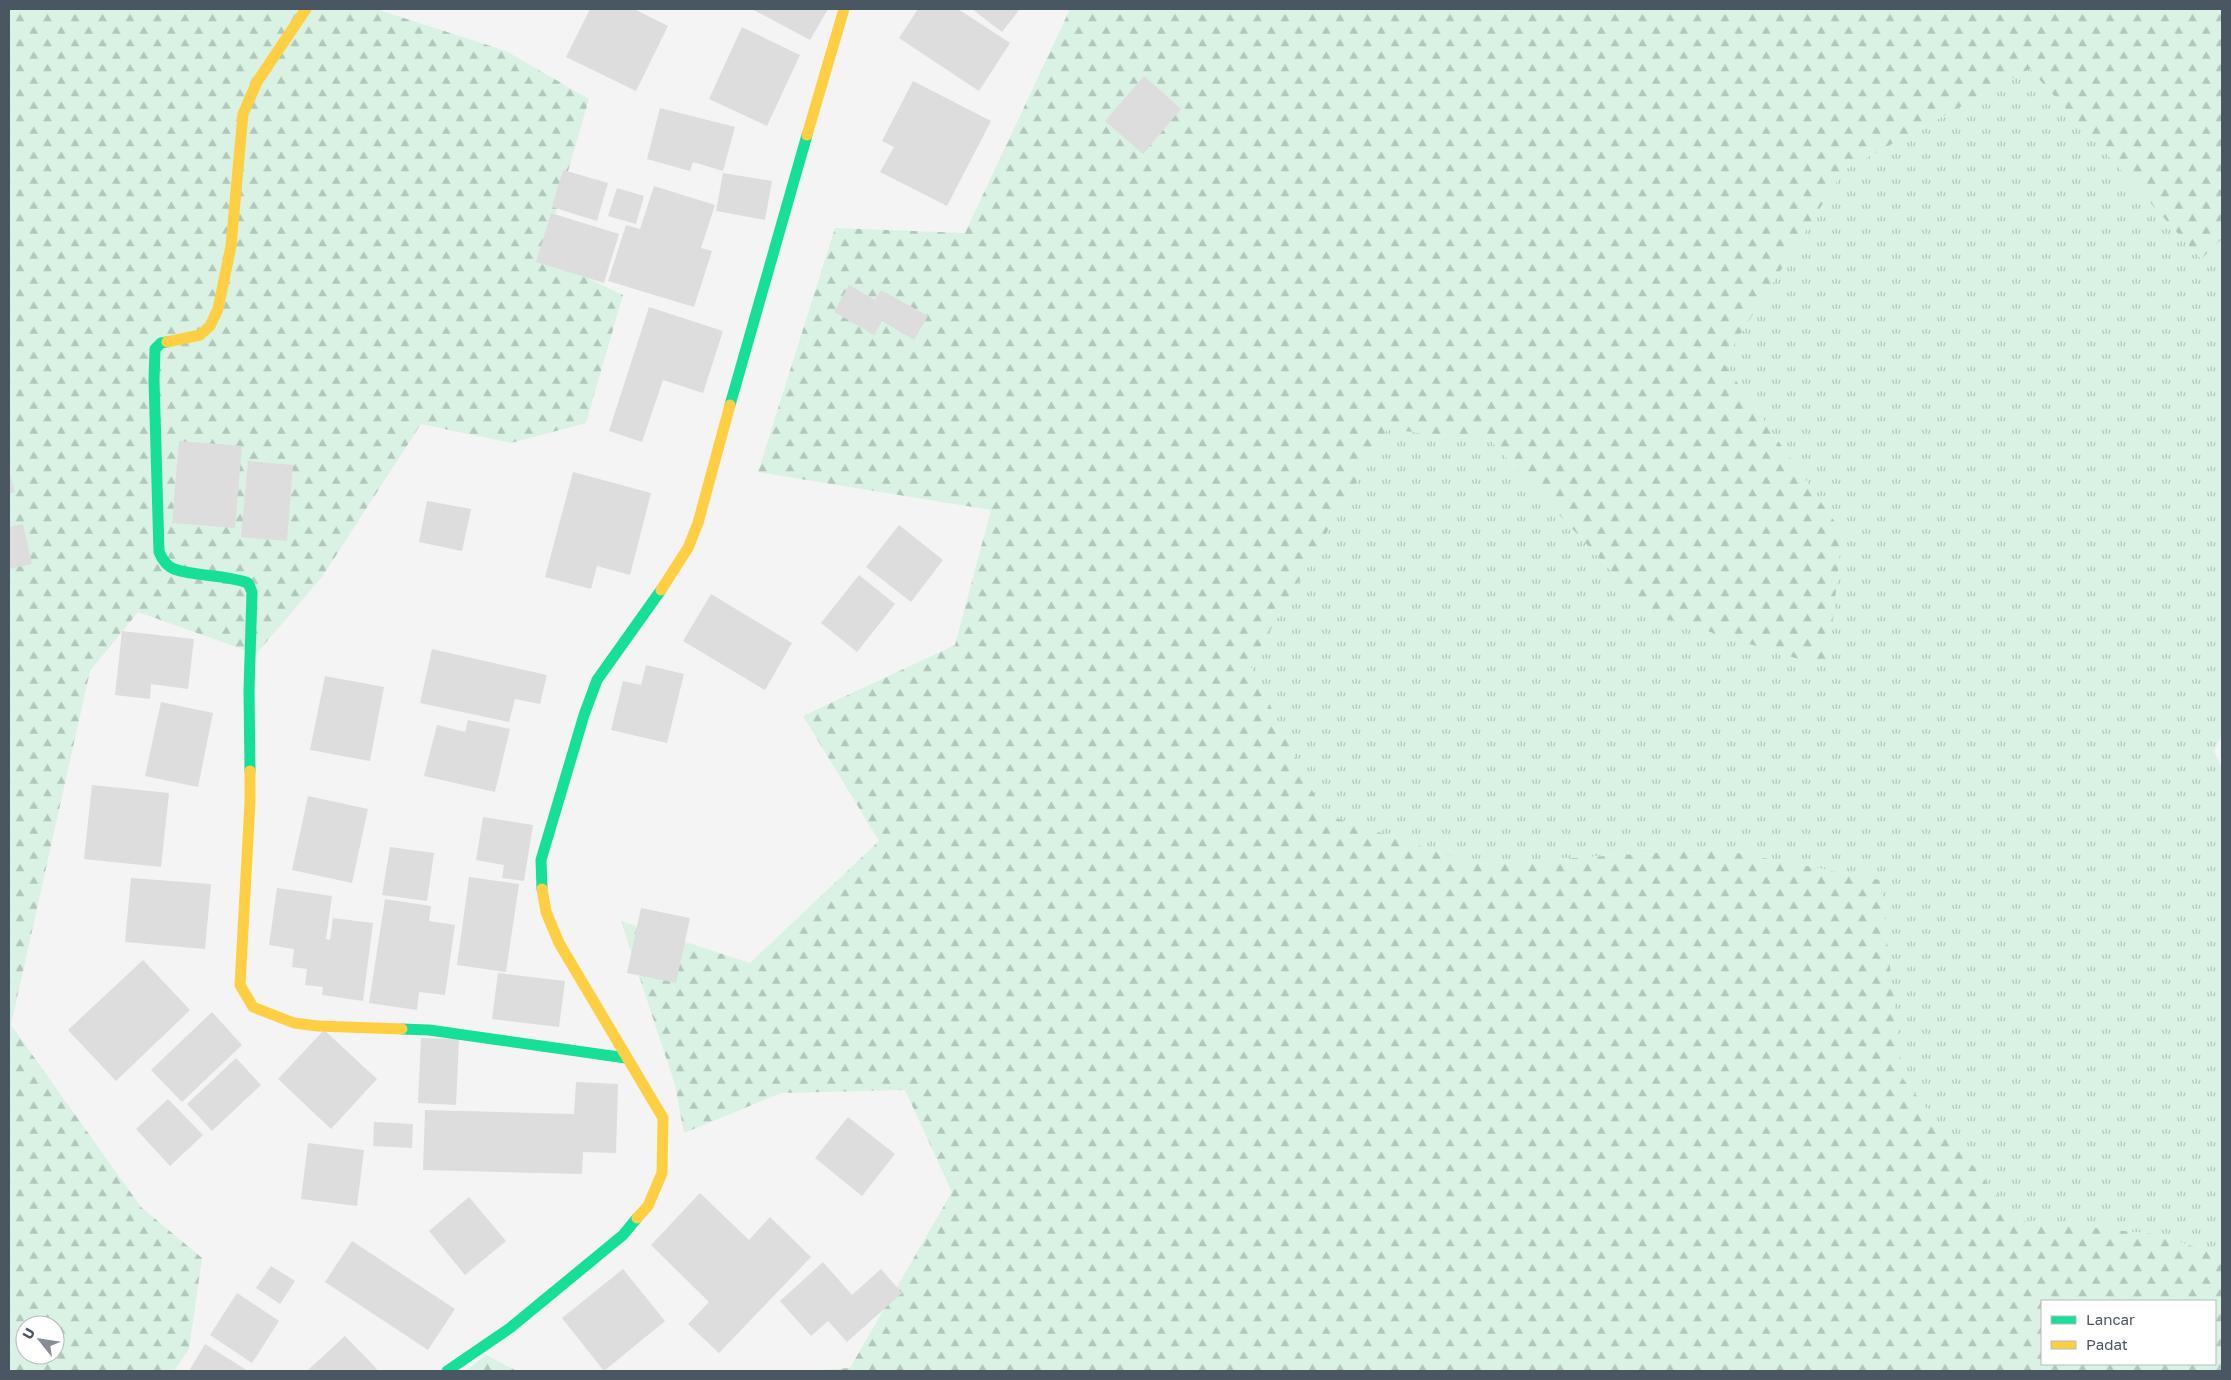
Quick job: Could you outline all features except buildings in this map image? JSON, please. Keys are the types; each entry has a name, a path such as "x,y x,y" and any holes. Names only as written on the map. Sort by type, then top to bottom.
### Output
{"street":[{"path":"306,9 257,82 243,114 231,246 218,309 210,326 200,335 161,343 155,349 154,380 159,552 162,560 173,569 237,579 248,583 252,592 249,690 250,802 240,985 253,1006 294,1023 318,1026 429,1030 626,1058"},
{"path":"447,1371 510,1328 623,1235 648,1206 662,1173 663,1118 559,943 546,912 541,885 541,860 584,715 597,680 673,573 688,548 698,523 766,274 844,9"}],"green space":[{"path":"9,9 376,9 506,51 589,99 543,257 623,295 586,423 511,443 421,424 322,577 256,654 138,612 90,671 11,1025 141,1207 202,1258 189,1349 174,1371 9,1371"},
{"path":"1070,9 2222,9 2222,239 2201,259 2030,69 1844,170 1723,362 1842,532 1828,668 1651,614 1491,441 1387,429 1250,665 1324,814 1475,864 1717,849 1880,880 1903,1079 2017,1220 2153,1234 2222,1255 2222,1371 802,1371 850,1368 952,1192 905,1090 781,1093 684,1133 675,1085 621,921 750,963 879,841 803,716 955,645 991,510 758,472 835,228 965,233"},
{"path":"2030,69 2201,258 2222,239 2222,734 2214,751 2222,769 2222,1255 2153,1234 2017,1220 1902,1079 1880,880 1717,849 1475,864 1324,814 1250,665 1387,429 1491,441 1651,614 1842,532 1723,362 1844,170"},
{"path":"486,1355 517,1371 465,1371"}],"traffic: fast":[{"path":"730,405 807,135"},
{"path":"167,342 161,343 155,349 154,380 159,552 165,562 174,569 239,580 248,583 252,592 249,690 250,771"},
{"path":"542,889 541,860 584,715 597,680 661,590"},
{"path":"402,1029 429,1030 626,1058"},
{"path":"447,1371 510,1328 623,1235 637,1218"}],"traffic: slow":[{"path":"167,342 200,335 210,326 218,309 231,246 243,114 257,82 306,9"},
{"path":"807,135 844,9"},
{"path":"661,590 688,548 698,523 730,405"},
{"path":"250,771 240,985 253,1007 294,1023 318,1026 402,1029"},
{"path":"542,889 546,912 559,943 663,1118 662,1173 648,1206 637,1218"}]}
